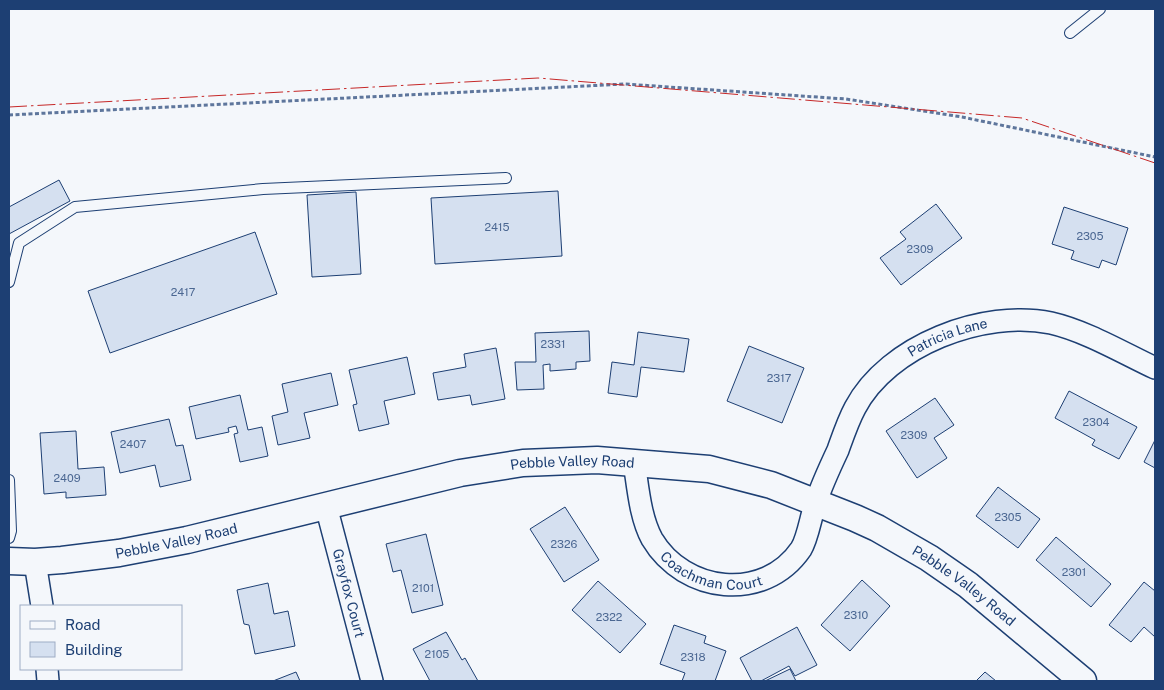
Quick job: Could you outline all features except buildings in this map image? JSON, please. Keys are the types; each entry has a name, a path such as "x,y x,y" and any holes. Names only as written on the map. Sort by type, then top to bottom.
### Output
{"street":[{"name":"Patricia Lane","path":"816,502 856,407 876,378 909,352 952,331 1000,321 1028,320 1050,323 1088,336 1155,368"},
{"name":"Pebble Valley Road","path":"9,561 35,562 119,553 187,540 460,473 523,463 597,460 709,469 771,485 878,528 929,558 968,586 1083,681"},
{"name":"Coachman Court","path":"634,462 645,519 651,537 664,556 681,570 698,579 715,583 735,585 752,582 768,577 789,563 802,548 816,502"},
{"name":"Grayfox Court","path":"326,506 372,681"},
{"path":"35,562 42,605"}],"lane":[{"path":"1070,33 1100,9"},
{"path":"9,282 19,243 75,207 264,190 506,178"},
{"path":"9,480 11,531 9,538"}],"path":[{"path":"9,115 625,84 846,99 962,117 1155,157"}],"power":[{"path":"9,107 538,78 1022,118 1155,163"}]}
